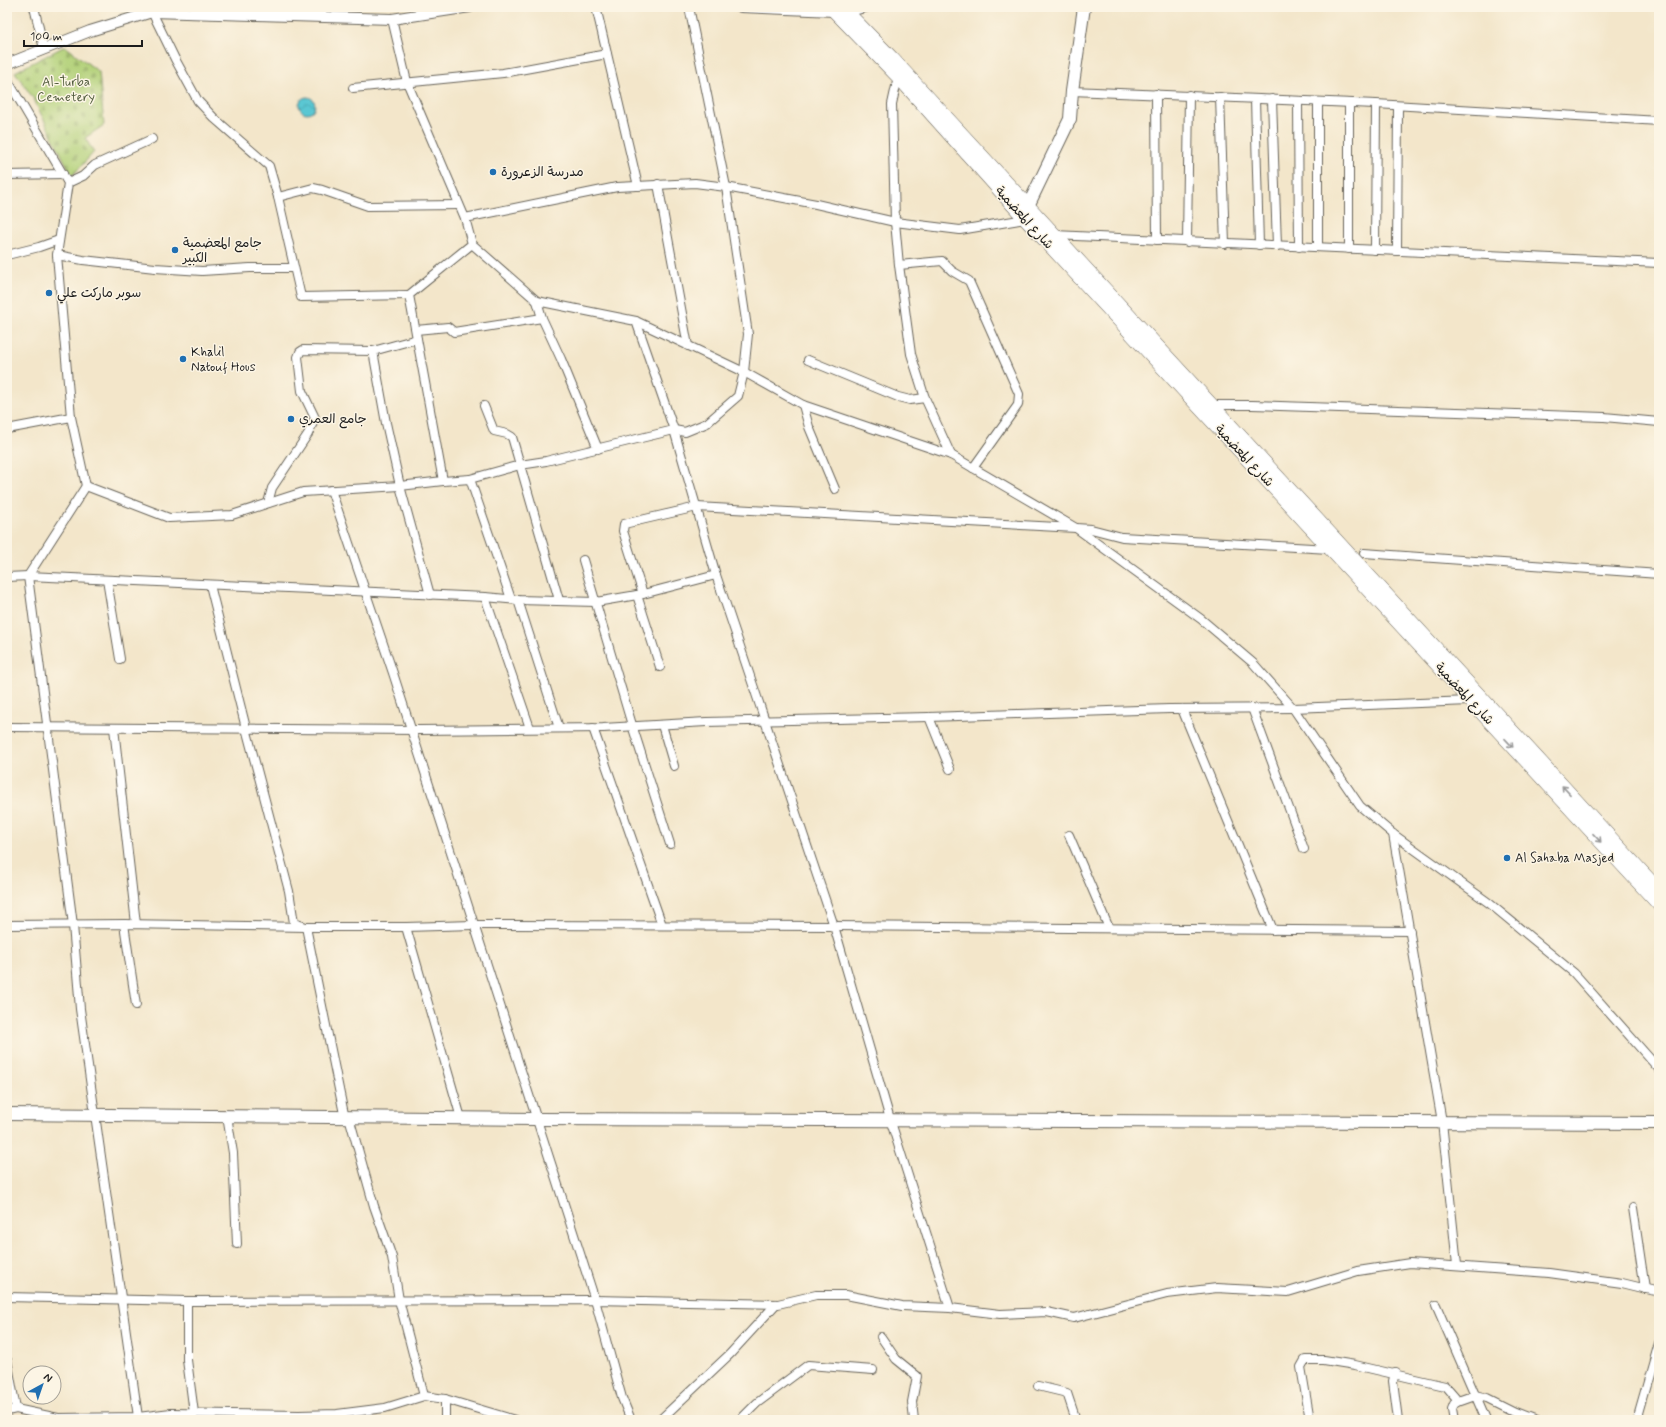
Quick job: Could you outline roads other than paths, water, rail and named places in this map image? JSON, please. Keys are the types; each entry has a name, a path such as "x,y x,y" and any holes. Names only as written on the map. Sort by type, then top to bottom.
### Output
{"main road":[{"path":"1028,206 1070,120 1072,91 1084,7"},
{"name":"شارع المعضمية","path":"838,10 1028,206 1211,405 1659,905"},
{"name":"شارع المعضمية","path":"889,62 898,77 1025,219 1470,701 1486,711 1659,890"},
{"path":"7,1114 536,1119 890,1119 1659,1123"}],"street":[{"path":"34,7 44,49"},
{"path":"7,64 90,31 151,10 280,12 392,19 416,11 470,7"},
{"path":"596,7 638,186"},
{"path":"86,486 169,518 232,515 303,492 400,486 470,479 520,465 546,461 674,430 685,432 707,423 738,396 744,372 748,334 726,187 689,7"},
{"path":"741,7 838,10 868,7"},
{"path":"151,10 174,59 198,101 214,118 269,166 278,197 301,297 409,295 472,244"},
{"path":"392,19 408,82 465,218 472,244 537,301 636,321 744,372 803,405 951,455 1076,528 1201,619 1252,663 1293,708 1360,806 1393,834 1489,903 1574,974 1659,1068"},
{"path":"353,88 503,73 607,54"},
{"path":"898,77 892,104 895,222 899,265 912,354 924,398 951,455"},
{"path":"7,79 68,183 57,255 71,417 86,486 28,576 73,925 80,1009 138,1417"},
{"path":"1072,91 1376,104 1659,120"},
{"path":"1156,94 1157,240"},
{"path":"1187,242 1189,95"},
{"path":"1220,97 1224,244"},
{"path":"1255,99 1259,245"},
{"path":"1272,99 1277,246"},
{"path":"1298,101 1299,247"},
{"path":"1318,102 1318,247"},
{"path":"1349,103 1349,249"},
{"path":"1375,250 1376,104"},
{"path":"1397,251 1398,106"},
{"path":"68,183 83,176 95,165 152,139"},
{"path":"7,175 63,174"},
{"path":"465,218 616,187 695,183 726,187 816,204 895,222 960,230 1025,219"},
{"path":"658,184 688,346"},
{"path":"278,197 313,188 368,206 459,205"},
{"path":"1054,235 1659,263"},
{"path":"7,255 59,240"},
{"path":"57,255 83,260 155,268 194,270 294,268"},
{"path":"899,265 942,261 952,271 969,281 1019,394 1018,405 973,468"},
{"path":"409,295 443,481"},
{"path":"537,301 542,318 561,359 598,449"},
{"path":"416,330 448,327 454,332 542,318"},
{"path":"636,321 674,430 716,575 834,926 890,1119 950,1308"},
{"path":"268,503 272,488 308,434 315,418 302,391 298,356 300,352 303,350 373,351 418,339"},
{"path":"373,351 386,423 400,486 430,595"},
{"path":"808,360 898,397 910,400 924,398"},
{"path":"803,405 809,427 835,489"},
{"path":"1211,405 1252,405 1580,416 1659,422"},
{"path":"484,406 494,431 507,434 512,437 559,600"},
{"path":"7,429 71,417"},
{"path":"470,479 515,600 559,728"},
{"path":"332,490 367,593 595,1300 622,1398 631,1420"},
{"path":"660,666 623,531 624,524 697,507 1076,528 1091,529 1122,537 1330,549"},
{"path":"1364,553 1659,574"},
{"path":"583,560 632,725 670,844"},
{"path":"7,577 28,576 367,593 485,597 515,600 596,602 640,595 716,575"},
{"path":"107,580 120,659"},
{"path":"210,585 289,890 294,923 306,927"},
{"path":"485,597 530,728"},
{"path":"7,727 411,730 593,728 765,720 930,717 1182,709 1293,708 1470,701"},
{"path":"1252,708 1304,849"},
{"path":"1182,709 1273,930"},
{"path":"930,717 950,769"},
{"path":"662,725 674,766"},
{"path":"114,728 136,924"},
{"path":"593,728 662,925"},
{"path":"1393,834 1442,1122 1456,1265"},
{"path":"1070,835 1109,928"},
{"path":"124,924 136,1005"},
{"path":"7,925 136,924 406,927 473,925 662,925 1410,931"},
{"path":"306,927 344,1114 349,1117 374,1206 392,1256 399,1300 424,1396"},
{"path":"406,927 461,1118"},
{"path":"227,1116 233,1153 237,1244"},
{"path":"1633,1208 1645,1290"},
{"path":"7,1297 187,1301 595,1300 776,1304 816,1295 846,1295 902,1306 950,1308 1000,1314 1047,1312 1074,1318 1167,1294 1217,1288 1288,1292 1358,1271 1410,1263 1456,1265 1549,1273 1622,1283 1645,1290 1659,1292"},
{"path":"187,1301 187,1360 194,1414"},
{"path":"660,1420 730,1354 776,1304"},
{"path":"1436,1305 1486,1420"},
{"path":"881,1337 896,1359 917,1376 912,1402 914,1420"},
{"path":"1632,1420 1640,1416 1659,1342"},
{"path":"7,1360 16,1409"},
{"path":"1310,1420 1301,1367 1305,1360 1324,1360 1355,1365 1396,1373 1445,1386 1458,1401"},
{"path":"740,1420 757,1403 808,1365 873,1370"},
{"path":"1396,1373 1393,1381 1398,1420"},
{"path":"1038,1386 1068,1393 1076,1420"},
{"path":"1454,1420 1452,1409 1454,1404 1475,1395 1487,1398 1515,1412 1536,1420"},
{"path":"7,1411 16,1409 58,1418 138,1417 194,1414 340,1417 385,1408 424,1396 445,1399 515,1420"},
{"path":"445,1399 445,1420"}],"water":[{"path":"307,97 313,99 315,105 313,111 307,113 301,111 299,105 301,99"}],"place":[{"name":"مدرسة الزعرورة","path":"493,172"},
{"name":"جامع المعضمية الكبير","path":"175,250"},
{"name":"سوبر ماركت علي","path":"49,293"},
{"name":"Khalil Natouf Hous","path":"183,359"},
{"name":"جامع العمري","path":"291,419"},
{"name":"Al Sahaba Masjed","path":"1507,858"}],"park label":[{"name":"Al-Turba Cemetery","path":"66,90"}]}
